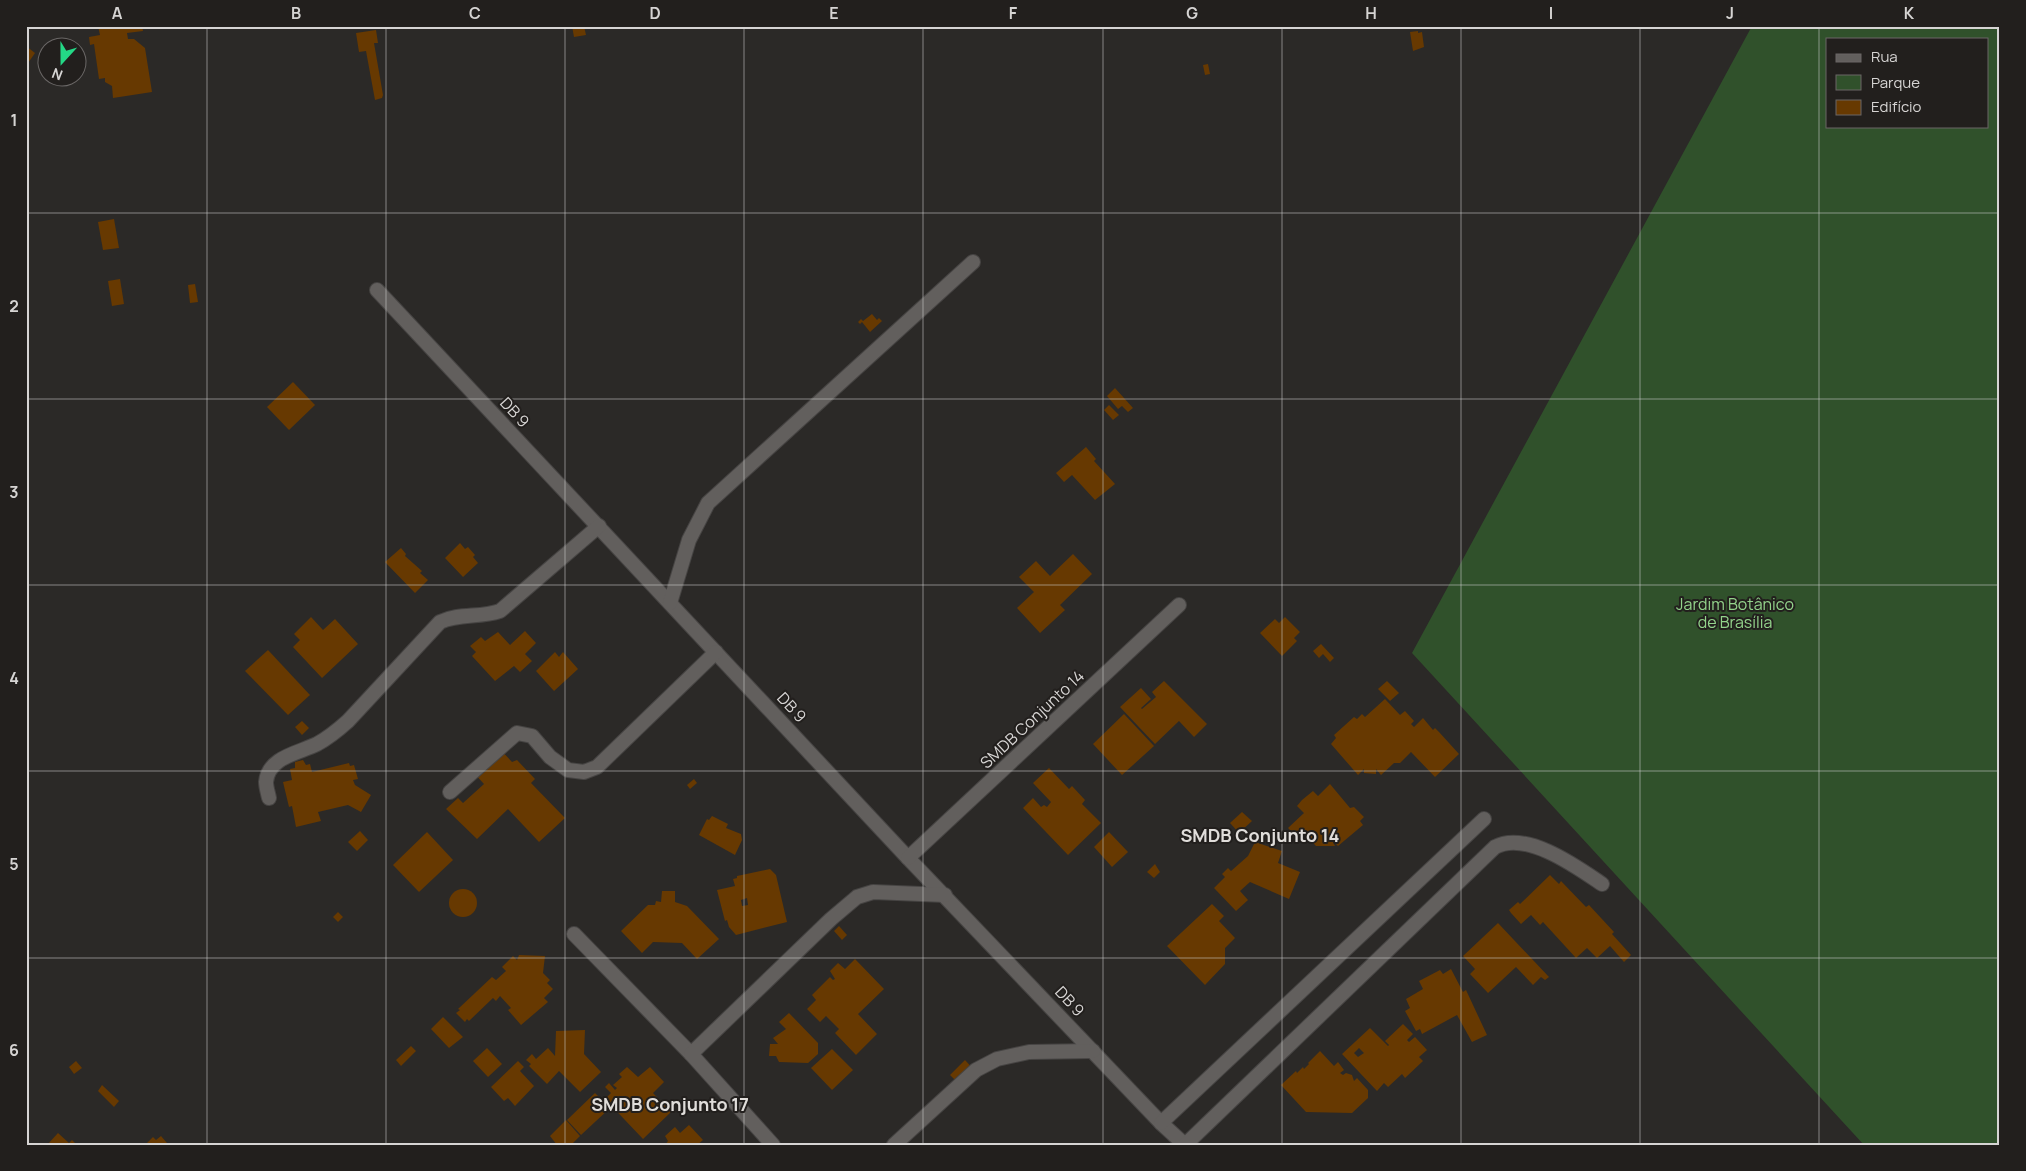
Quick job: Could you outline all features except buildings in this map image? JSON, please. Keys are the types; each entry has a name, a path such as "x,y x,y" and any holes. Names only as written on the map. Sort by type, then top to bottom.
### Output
{"street":[{"path":"670,603 688,540 708,503 973,262"},
{"name":"DB 9","path":"377,290 908,858 1185,1145"},
{"path":"269,798 266,782 269,774 281,759 331,736 348,721 440,622 448,618 489,615 500,611 599,526"},
{"name":"SMDB Conjunto 14","path":"908,858 1179,605"},
{"path":"450,792 518,733 532,736 550,757 568,770 584,772 597,767 716,652"},
{"path":"1162,1123 1484,819"},
{"path":"1185,1145 1495,847 1504,842 1529,845 1570,862 1602,884"},
{"path":"690,1054 831,919 857,897 873,892 945,895"},
{"path":"574,934 690,1054 773,1145"},
{"path":"894,1145 976,1070 997,1059 1029,1052 1093,1051"}],"green space":[{"name":"Jardim Botânico de Brasília","path":"1752,26 2000,26 2000,1145 1864,1145 1412,653"}],"district":[{"name":"SMDB Conjunto 14","path":"1260,836"},
{"name":"SMDB Conjunto 17","path":"670,1105"}]}
